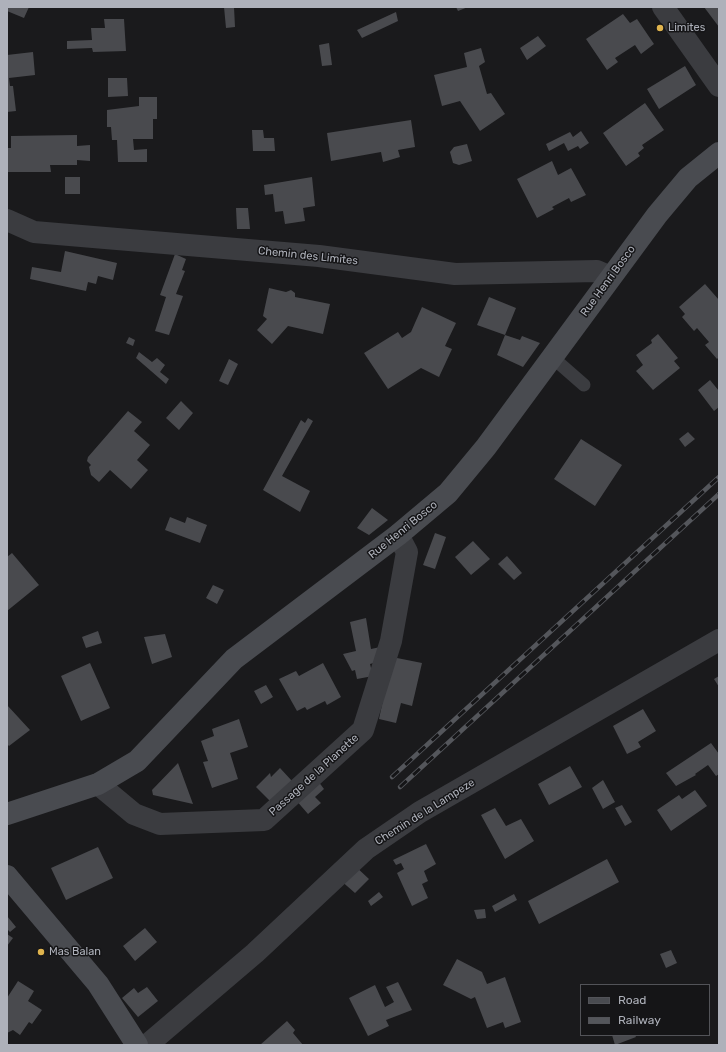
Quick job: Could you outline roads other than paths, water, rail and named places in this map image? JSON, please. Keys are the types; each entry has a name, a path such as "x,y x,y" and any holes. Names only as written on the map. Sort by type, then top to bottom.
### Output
{"street":[{"path":"663,7 719,86"},
{"name":"Rue Henri Bosco","path":"7,814 98,784 137,761 234,659 398,535 448,494 486,447 657,215 688,178 719,153"},
{"name":"Chemin des Limites","path":"7,220 34,232 319,256 455,274 597,271 611,277"},
{"name":"Passage de la Planette","path":"98,784 134,814 160,824 264,820 363,730 390,641 407,552 398,535"},
{"name":"Chemin de la Lampeze","path":"147,1045 255,953 366,849 420,812 719,640"},
{"path":"7,876 98,984 136,1045"}],"lane":[{"path":"552,357 584,385"}],"railway":[{"path":"392,777 719,477"},
{"path":"400,787 719,494"}],"place":[{"name":"Limites","path":"660,28"},
{"name":"Mas Balan","path":"41,952"}]}
